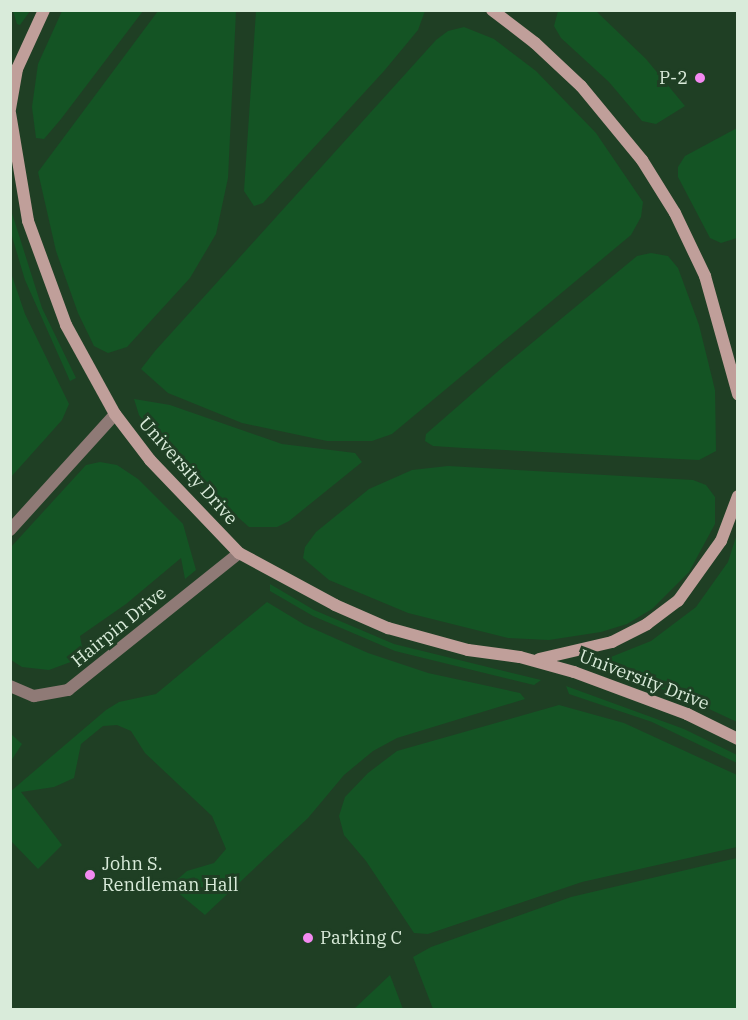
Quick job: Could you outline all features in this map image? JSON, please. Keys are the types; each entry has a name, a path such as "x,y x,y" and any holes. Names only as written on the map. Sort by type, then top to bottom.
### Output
{"main road":[{"path":"10,109 11,85 30,33 44,10"},
{"path":"492,10 535,43 581,86 642,160 675,213 705,276 738,394"},
{"name":"University Drive","path":"10,113 28,221 45,274 66,325 115,414 150,460 239,553 335,605 388,628 468,650 535,660 618,687 738,739"},
{"name":"University Drive","path":"535,660 612,642 647,624 678,601 721,542 738,496"}],"street":[{"path":"10,530 115,414"},
{"name":"Hairpin Drive","path":"10,686 34,696 68,690 239,553"}],"green space":[{"path":"13,10 30,11 20,25 17,24"},
{"path":"62,11 143,11 61,119 44,139 36,138 32,107 38,64"},
{"path":"158,11 236,11 228,178 216,234 190,278 127,347 108,353 94,346 78,313 56,251 38,172"},
{"path":"256,11 425,11 418,30 384,71 263,203 254,206 244,191"},
{"path":"558,11 596,11 646,59 685,106 656,124 642,121 609,82 561,38 554,26"},
{"path":"464,27 494,39 536,71 596,133 643,202 641,217 631,235 392,434 372,441 327,441 242,423 168,393 141,369 155,351 436,40 448,31"},
{"path":"737,128 737,238 721,243 710,238 678,177 678,167 685,156"},
{"path":"11,210 42,308 76,378 70,381 25,280 11,233"},
{"path":"651,253 668,256 678,268 699,325 715,390 716,451 699,460 433,446 425,441 426,434 504,366 637,256"},
{"path":"11,273 25,314 69,404 62,420 11,477"},
{"path":"134,399 170,405 282,444 355,453 362,462 289,521 277,527 249,527 177,463 139,415"},
{"path":"100,462 117,465 138,479 183,524 196,570 185,579 181,558 126,604 80,636 82,647 76,660 49,670 22,667 11,660 11,547 86,465"},
{"path":"448,466 693,480 706,485 715,497 715,524 689,572 652,609 627,624 601,632 549,640 508,638 408,613 329,580 303,558 305,547 316,532 369,489 412,470"},
{"path":"737,534 737,722 679,695 604,668 606,659 651,641 696,607 728,562"},
{"path":"270,584 314,610 394,644 541,680 534,685 395,651 313,616 270,591"},
{"path":"267,602 305,625 368,653 428,673 520,693 525,699 397,738 373,751 344,775 308,818 205,915 170,886 187,871 214,863 226,849 212,816 145,753 131,731 117,725 103,726 81,744 74,778 54,787 21,792 62,845 38,869 11,841 11,791 106,710 119,702 156,694"},
{"path":"566,686 684,729 737,755 737,763 652,722 569,694"},
{"path":"559,705 624,723 737,775 737,847 582,882 428,934 414,933 366,861 344,835 339,816 345,797 368,773 397,751"},
{"path":"10,733 22,744 11,761 10,761"},
{"path":"737,858 737,1009 433,1009 413,957 431,947 571,897"},
{"path":"390,975 403,1009 354,1009"}],"place":[{"name":"P-2","path":"700,78"},
{"name":"John S. Rendleman Hall","path":"90,875"},
{"name":"Parking C","path":"308,938"}]}
